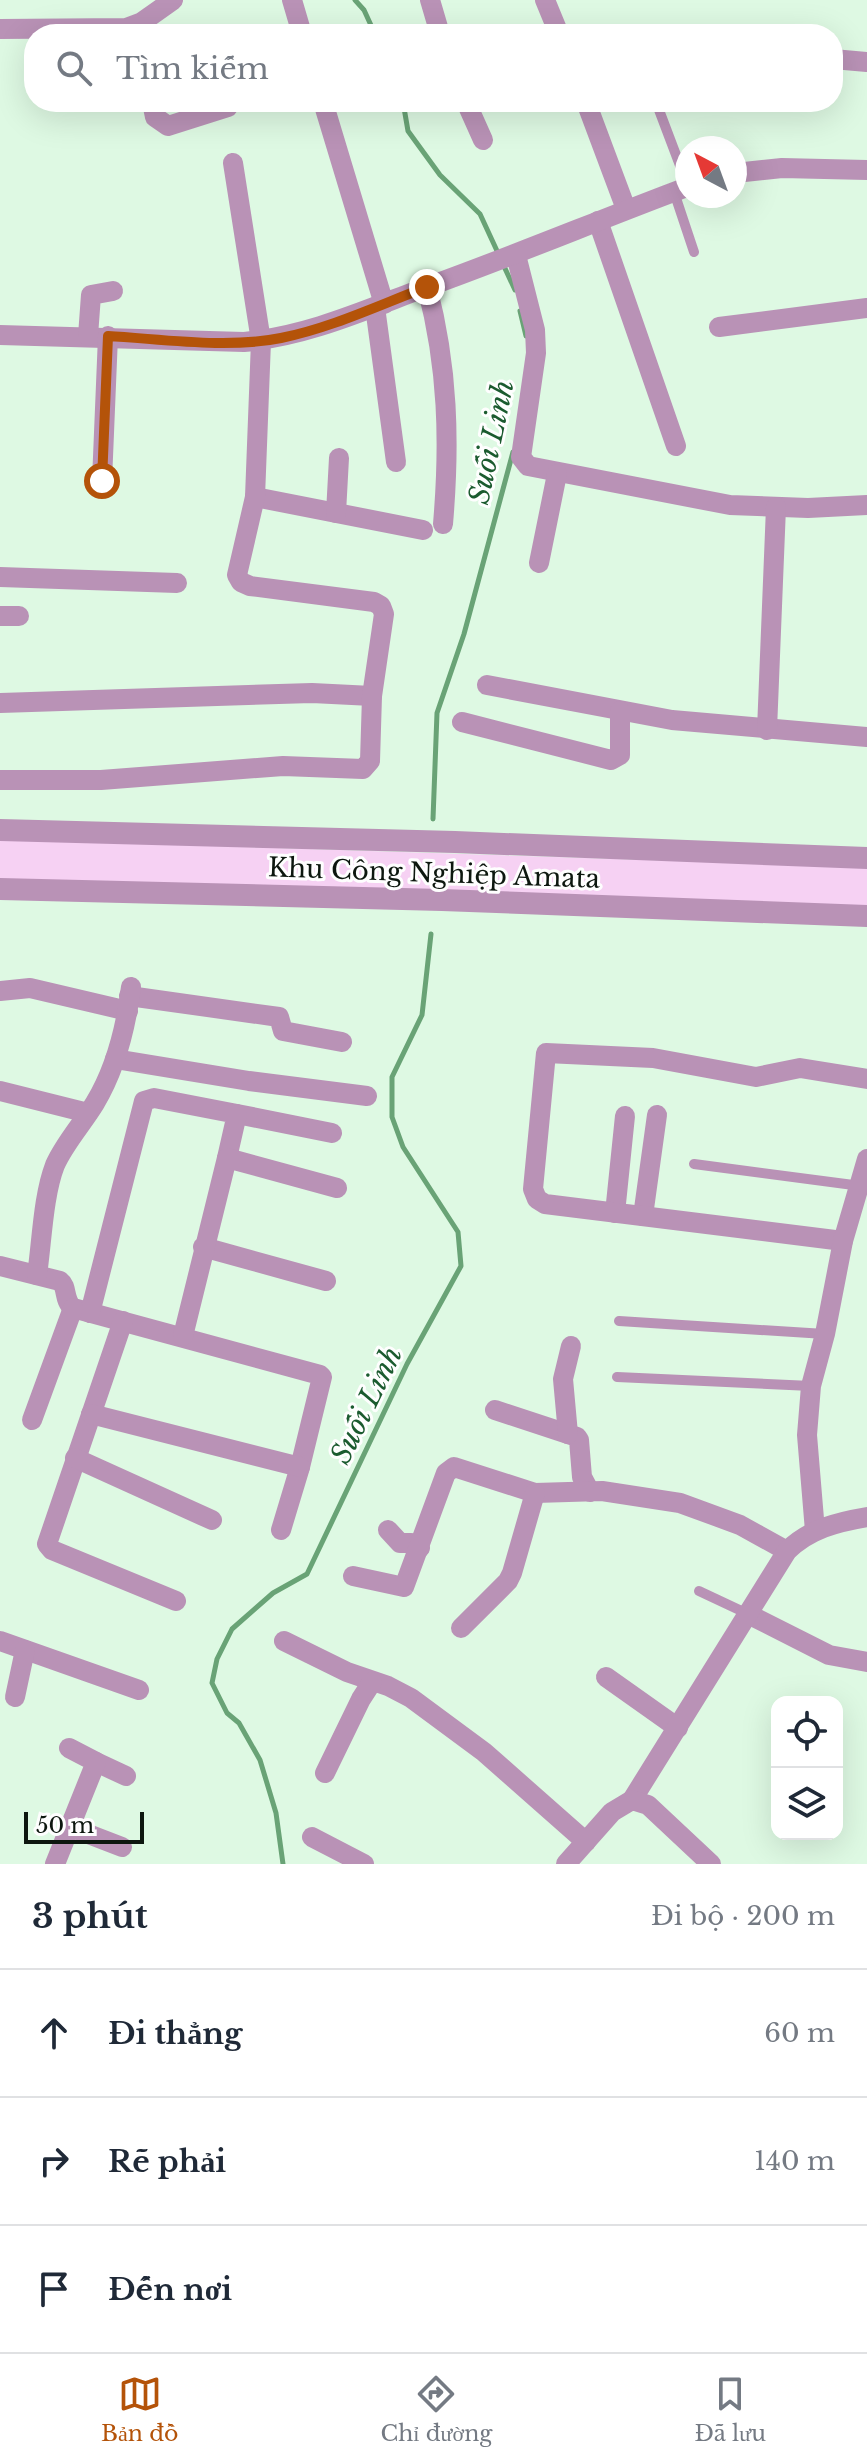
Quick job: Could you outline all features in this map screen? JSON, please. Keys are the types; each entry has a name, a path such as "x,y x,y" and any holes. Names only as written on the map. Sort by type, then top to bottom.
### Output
{"street":[{"path":"143,24 173,0"},
{"path":"292,0 299,24"},
{"path":"430,0 437,24"},
{"path":"545,0 555,24"},
{"path":"0,29 24,29"},
{"path":"843,60 867,62"},
{"path":"154,112 155,117 168,126 212,112"},
{"path":"326,112 380,305 396,462"},
{"path":"470,112 483,140"},
{"path":"590,112 626,209"},
{"path":"0,780 101,780 283,766 363,769 370,761 372,696 384,614 381,606 374,602 250,586 241,582 237,575 255,497 261,341 233,163"},
{"path":"747,172 782,168 867,170"},
{"path":"0,335 261,341 321,327 516,255 675,190"},
{"path":"598,221 676,446"},
{"path":"516,255 535,330 536,353 521,457 528,466 730,505 867,505"},
{"path":"427,287 437,326 446,394 443,524"},
{"path":"102,481 98,336 91,295 113,291"},
{"path":"719,327 867,308"},
{"path":"336,513 339,458"},
{"path":"539,563 557,474"},
{"path":"255,497 423,530"},
{"path":"767,730 776,507"},
{"path":"0,577 177,583"},
{"path":"487,685 672,720 867,737"},
{"path":"0,703 312,693 372,696"},
{"path":"462,722 611,760 620,755 620,711"},
{"name":"Khu Công Nghiệp Amata","path":"0,830 455,842 867,858"},
{"name":"Khu Công Nghiệp Amata","path":"0,889 442,900 867,916"},
{"path":"0,991 30,988 279,1017 283,1031 342,1042"},
{"path":"37,1275 46,1207 56,1163 105,1085 115,1059 129,998"},
{"path":"843,1241 545,1204 537,1199 533,1189 546,1053 653,1058 756,1077 800,1068 867,1079"},
{"path":"115,1059 367,1096"},
{"path":"0,1091 88,1113"},
{"path":"32,1420 82,1310 144,1101 154,1098 332,1133"},
{"path":"183,1336 237,1114"},
{"path":"643,1216 657,1115"},
{"path":"615,1213 625,1116"},
{"path":"227,1158 337,1188"},
{"path":"815,1531 807,1435 811,1386 825,1334 843,1241 864,1175"},
{"path":"203,1247 326,1281"},
{"path":"0,1266 64,1284 65,1297 82,1310 320,1375 300,1467 281,1530"},
{"path":"123,1321 49,1535 48,1547 176,1601"},
{"path":"568,1434 563,1379 571,1346"},
{"path":"495,1410 579,1440 582,1477 590,1492"},
{"path":"91,1414 300,1467"},
{"path":"75,1458 212,1520"},
{"path":"353,1576 404,1587 449,1469 454,1467 535,1493 590,1492 680,1503 740,1525 787,1551"},
{"path":"461,1628 508,1581 535,1493"},
{"path":"566,1864 612,1812 632,1800 787,1551 796,1541 815,1531 841,1521 867,1517"},
{"path":"388,1530 400,1543 411,1543 420,1548"},
{"path":"748,1614 829,1655 867,1662"},
{"path":"0,1641 139,1690"},
{"path":"284,1641 411,1698 484,1752 586,1842"},
{"path":"15,1697 25,1650"},
{"path":"606,1677 678,1728"},
{"path":"325,1773 372,1682"},
{"path":"69,1748 126,1776"},
{"path":"55,1864 96,1762"},
{"path":"632,1800 648,1805 711,1864"},
{"path":"70,1827 122,1847"},
{"path":"312,1837 364,1864"}],"lane":[{"path":"659,112 675,162"},
{"path":"687,208 694,252"},
{"path":"694,1164 864,1175"},
{"path":"619,1321 825,1334"},
{"path":"617,1377 811,1386"},
{"path":"699,1591 748,1614"}],"shaded area":[{"path":"0,839 867,867 867,907 0,879"}],"waterway":[{"name":"Suối Linh","path":"355,0 370,24"},
{"name":"Suối Linh","path":"405,112 408,131 440,175 480,214 498,253"},
{"name":"Suối Linh","path":"502,262 515,290"},
{"name":"Suối Linh","path":"520,311 526,336"},
{"name":"Suối Linh","path":"433,819 437,713 464,634 513,452"},
{"name":"Suối Linh","path":"283,1864 276,1813 260,1760 239,1723 227,1713 212,1683 217,1659 232,1629 273,1593 307,1574 407,1364 461,1266 458,1232 403,1147 392,1117 392,1077 422,1015 431,934"}],"route":[{"path":"102,481 108,336 244,342 280,338 321,327 427,287"}]}
